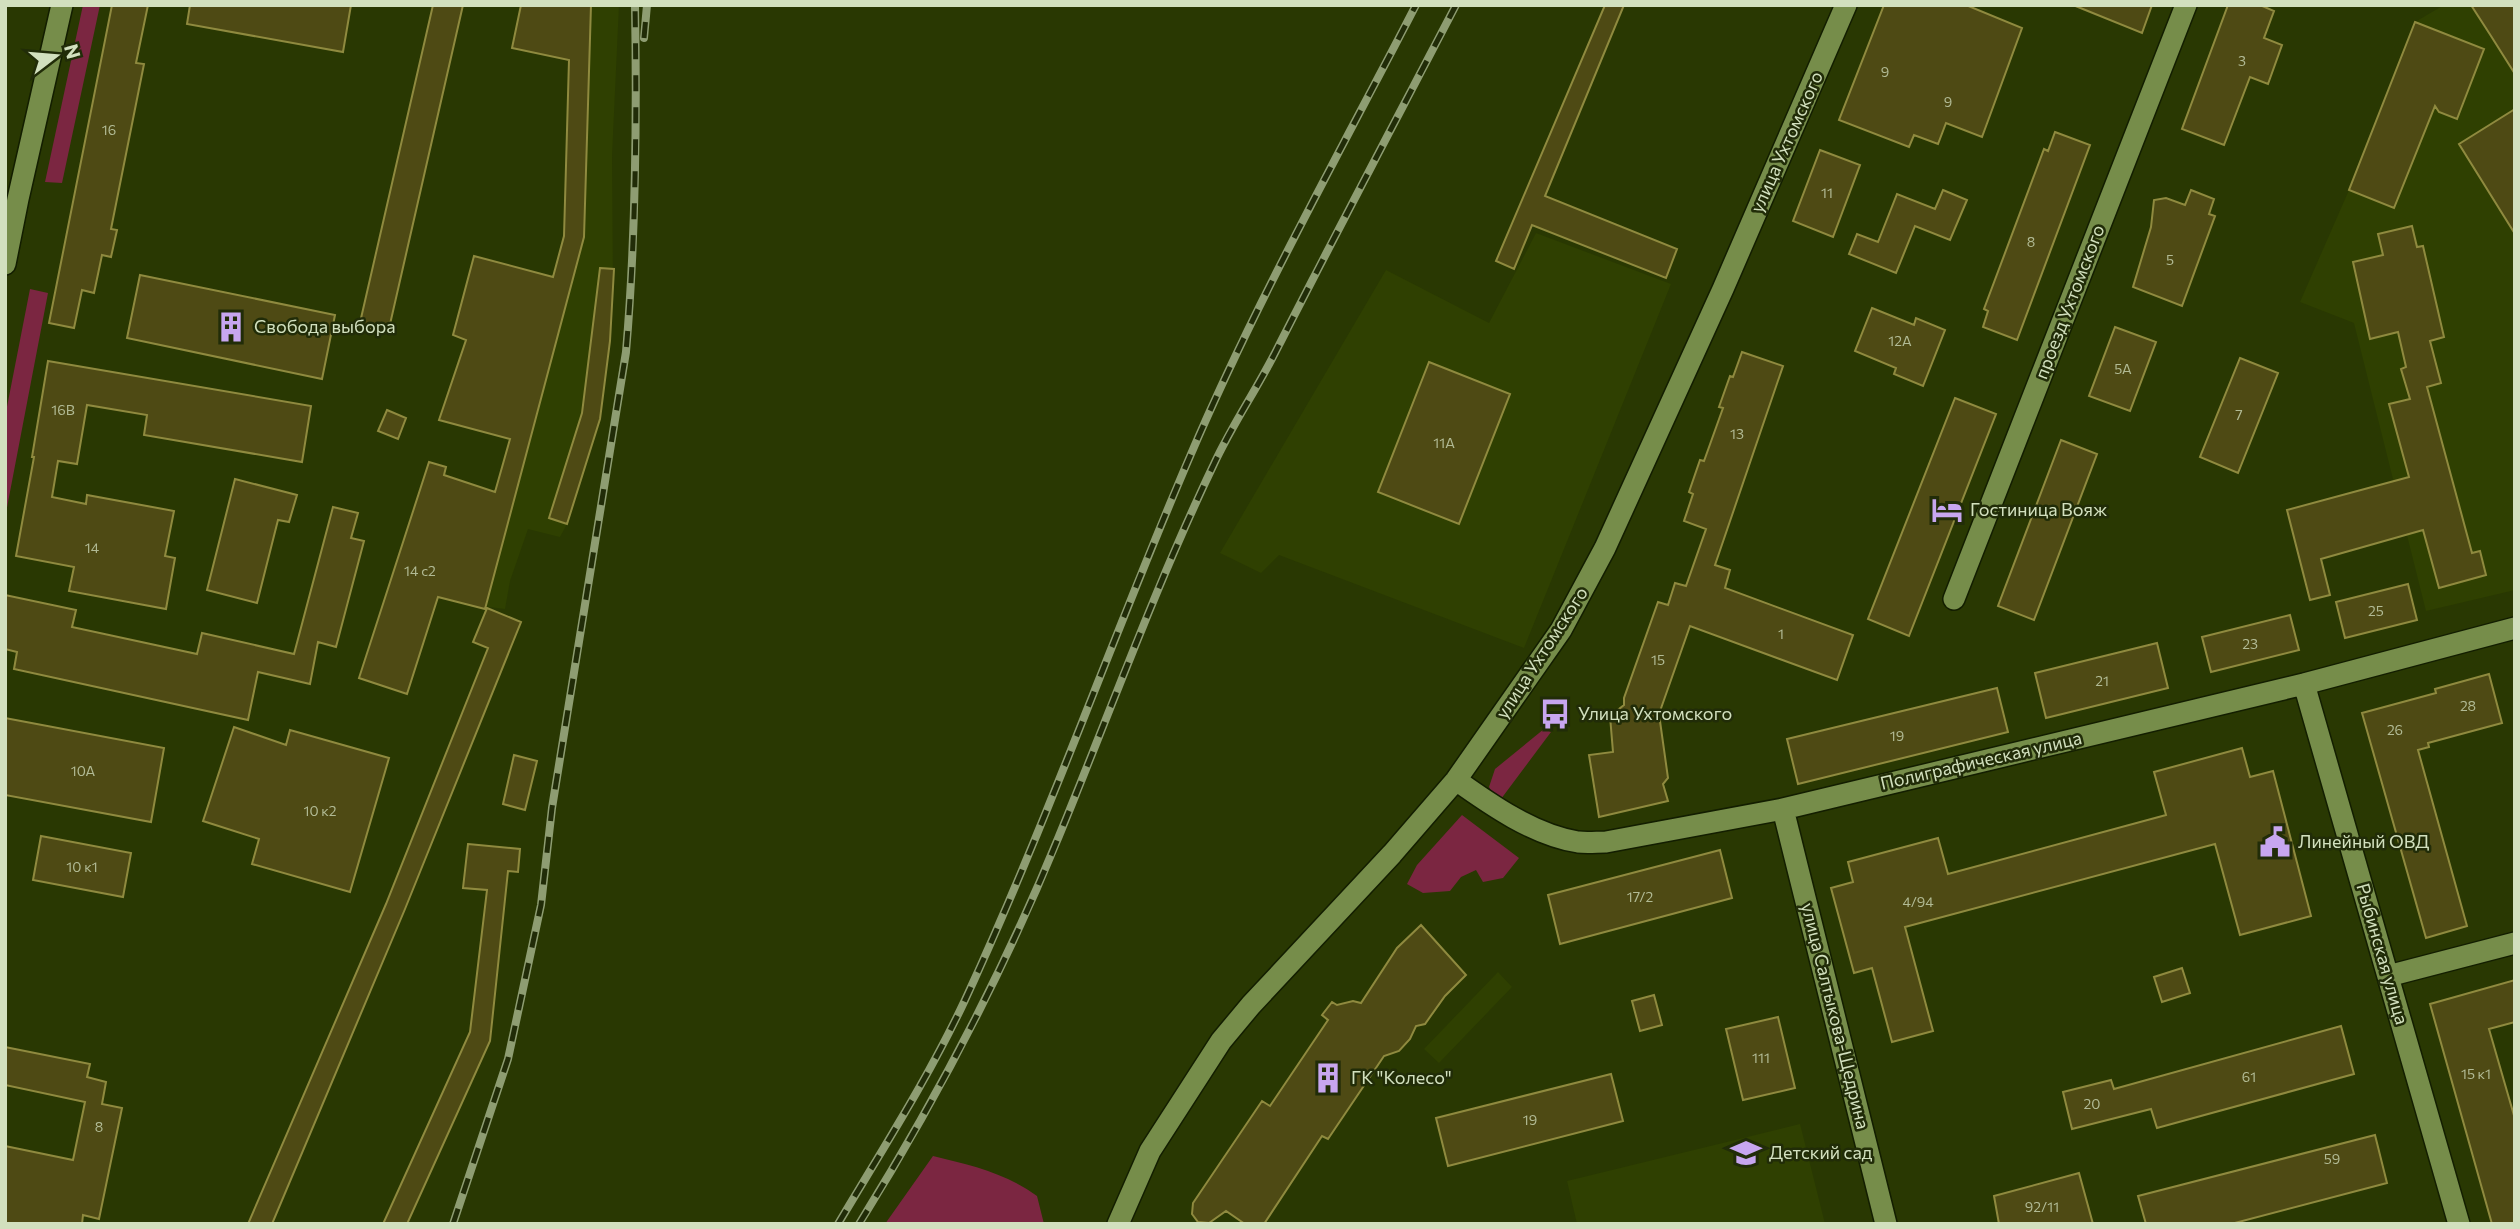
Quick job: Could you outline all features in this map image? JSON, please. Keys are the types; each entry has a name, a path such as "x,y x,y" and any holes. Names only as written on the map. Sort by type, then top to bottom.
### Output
{"street":[{"path":"5,264 62,5"},
{"name":"улица Ухтомского","path":"1118,1224 1150,1151 1221,1041 1456,780 1561,630 1605,548 1729,277 1846,5"},
{"name":"проезд Ухтомского","path":"1954,599 2186,5"},
{"name":"Полиграфическая улица","path":"1456,780 1501,812 1555,835 1579,842 1606,842 1783,809 2304,684 2515,628"},
{"name":"Рыбинская улица","path":"2304,684 2459,1224"},
{"name":"улица Салтыкова-Щедрина","path":"1783,809 1886,1224"},
{"path":"2388,976 2515,943"}],"shaded area":[{"path":"83,5 100,5 62,183 45,182"},
{"path":"570,5 619,5 612,156 613,288 610,341 567,524 560,537 528,529 510,581 505,609 465,604 564,236"},
{"path":"2444,5 2515,5 2515,590 2426,611 2354,323 2300,302 2349,190 2415,22"},
{"path":"1536,233 1671,284 1524,648 1279,555 1261,573 1220,553 1386,270 1489,323"},
{"path":"30,289 48,293 5,518 5,417"},
{"path":"1544,729 1551,732 1498,803 1489,787 1495,769"},
{"path":"1462,815 1519,858 1503,878 1483,882 1476,870 1461,877 1450,891 1423,893 1407,884 1417,865"},
{"path":"1498,972 1512,987 1439,1063 1424,1049"},
{"name":"Детский сад","path":"1800,1124 1825,1224 1577,1224 1567,1181"},
{"path":"933,1156 987,1171 1025,1188 1037,1196 1044,1224 885,1224"}],"building":[{"path":"112,5 148,5 136,63 144,64 111,229 117,230 111,257 102,255 94,293 82,290 74,328 49,323"},
{"path":"190,5 351,5 343,52 187,24"},
{"path":"433,5 463,5 388,333 359,327"},
{"path":"521,5 591,5 584,237 485,609 438,597 407,694 359,678 429,462 446,467 444,475 495,492 510,439 439,420 466,340 453,335 474,256 553,277 564,236 569,60 512,48"},
{"path":"1605,5 1624,5 1545,196 1677,249 1666,278 1532,225 1514,269 1496,261"},
{"path":"1884,5 1966,5 2022,28 1982,137 1946,123 1938,144 1914,135 1909,147 1839,120"},
{"path":"2073,5 2152,5 2142,33"},
{"path":"2228,5 2260,5 2274,11 2264,38 2282,45 2268,84 2250,77 2224,145 2182,129"},
{"path":"2471,5 2515,5 2515,74 2491,36"},
{"path":"2415,22 2484,49 2457,119 2439,112 2435,106 2394,208 2349,190"},
{"path":"2515,109 2515,234 2459,144"},
{"path":"2055,132 2090,145 2017,340 1983,327 1988,311 1984,309 2044,149 2048,151"},
{"path":"1820,150 1860,165 1833,237 1793,221"},
{"path":"1943,190 1967,200 1950,240 1915,226 1896,273 1849,254 1857,234 1878,242 1897,194 1935,209"},
{"path":"2191,190 2214,199 2209,214 2215,216 2182,306 2133,287 2151,227 2154,200 2166,198 2185,205"},
{"path":"2412,226 2417,247 2423,246 2444,337 2430,341 2441,383 2427,387 2472,553 2480,551 2486,575 2439,588 2423,530 2321,559 2330,595 2310,600 2287,510 2409,477 2389,404 2410,399 2401,369 2406,367 2398,332 2370,339 2353,262 2383,255 2378,234"},
{"path":"600,268 614,269 610,341 600,419 567,524 549,518 582,413"},
{"name":"Свобода выбора","path":"140,275 335,315 322,379 127,338"},
{"path":"1872,308 1914,325 1916,318 1945,330 1923,386 1894,374 1896,368 1855,351"},
{"path":"2115,327 2156,342 2130,411 2089,396"},
{"path":"1742,352 1783,366 1715,565 1730,570 1725,588 1853,635 1837,680 1690,626 1659,714 1668,778 1663,784 1668,801 1599,817 1589,755 1613,752 1610,716 1624,705 1624,698 1658,602 1668,605 1675,583 1686,586 1706,529 1684,521 1693,494 1689,492 1700,460 1704,461 1723,408 1719,407"},
{"path":"2240,358 2278,373 2238,473 2200,457"},
{"path":"48,361 311,406 302,462 144,435 147,415 87,405 77,464 58,461 52,497 86,504 87,495 174,511 165,556 175,558 166,609 69,591 74,567 16,556"},
{"path":"1429,362 1510,394 1459,524 1378,492"},
{"path":"1955,398 1996,414 1909,636 1868,619"},
{"path":"387,410 406,418 398,439 378,431"},
{"path":"2061,440 2097,454 2034,620 1998,606"},
{"path":"235,479 297,495 289,522 278,520 257,603 207,590"},
{"path":"333,507 358,513 351,538 364,541 336,647 318,642 310,684 258,672 248,720 14,669 17,652 5,649 5,595 76,610 72,627 197,654 202,633 294,654"},
{"path":"2408,584 2417,620 2345,638 2336,602"},
{"path":"487,608 521,622 405,909 272,1224 248,1224 386,904 488,648 473,642"},
{"path":"2290,615 2299,650 2211,672 2202,637"},
{"path":"2157,643 2168,688 2046,718 2035,673"},
{"path":"2489,674 2502,723 2428,743 2429,747 2418,750 2467,926 2426,938 2362,713 2436,693 2435,689"},
{"path":"1997,688 2008,732 1798,784 1787,739"},
{"path":"5,718 164,748 151,822 5,795"},
{"path":"234,727 286,745 290,730 389,758 350,892 252,864 259,839 203,821"},
{"path":"2242,748 2250,777 2273,771 2311,916 2240,935 2215,844 1905,927 1933,1031 1892,1042 1872,968 1854,973 1831,888 1853,882 1848,862 1938,838 1948,874 2166,815 2154,772"},
{"path":"514,755 537,761 525,810 503,804"},
{"path":"41,836 131,853 123,897 33,880"},
{"path":"468,844 520,849 518,872 508,871 490,1041 407,1224 383,1224 470,1032 487,890 463,888"},
{"path":"1720,850 1732,898 1560,944 1548,895"},
{"name":"ГК \"Колесо\"","path":"1421,925 1466,975 1445,996 1425,1024 1416,1026 1410,1039 1399,1051 1384,1056 1328,1139 1322,1136 1264,1224 1245,1224 1226,1211 1209,1223 1198,1222 1192,1214 1193,1203 1262,1101 1270,1106 1328,1020 1322,1015 1332,1002 1337,1005 1353,1001 1361,1003 1397,948"},
{"path":"2182,968 2190,993 2162,1002 2154,977"},
{"path":"2515,980 2515,1022 2489,1029 2515,1119 2515,1224 2492,1224 2430,1004"},
{"path":"1654,995 1662,1025 1640,1031 1632,1001"},
{"path":"1778,1017 1795,1088 1743,1100 1726,1029"},
{"path":"2341,1026 2354,1074 2157,1128 2151,1109 2072,1129 2063,1092 2111,1080 2114,1089"},
{"path":"5,1047 90,1064 87,1077 106,1082 102,1104 122,1108 99,1219 83,1215 82,1224 5,1224 5,1146 73,1160 85,1102 5,1085"},
{"path":"1611,1074 1623,1121 1448,1166 1436,1118"},
{"path":"2375,1135 2387,1183 2231,1224 2146,1224 2138,1196"},
{"path":"2079,1173 2093,1224 1999,1224 1994,1196"}],"railway":[{"path":"453,1224 508,1059 541,905 552,808 626,352 635,178 635,5"},
{"path":"644,38 647,5"},
{"path":"838,1224 921,1085 965,1000 1024,865 1162,522 1216,397 1299,228 1416,5"},
{"path":"859,1224 942,1082 1015,936 1059,836 1172,556 1221,450 1269,365 1456,5"}],"place":[{"name":"Свобода выбора","path":"231,327"},
{"name":"Гостиница Вояж","path":"1947,510"},
{"name":"Улица Ухтомского","path":"1555,714"},
{"name":"Линейный ОВД","path":"2275,842"},
{"name":"ГК \"Колесо\"","path":"1328,1078"},
{"name":"Детский сад","path":"1746,1153"}]}
